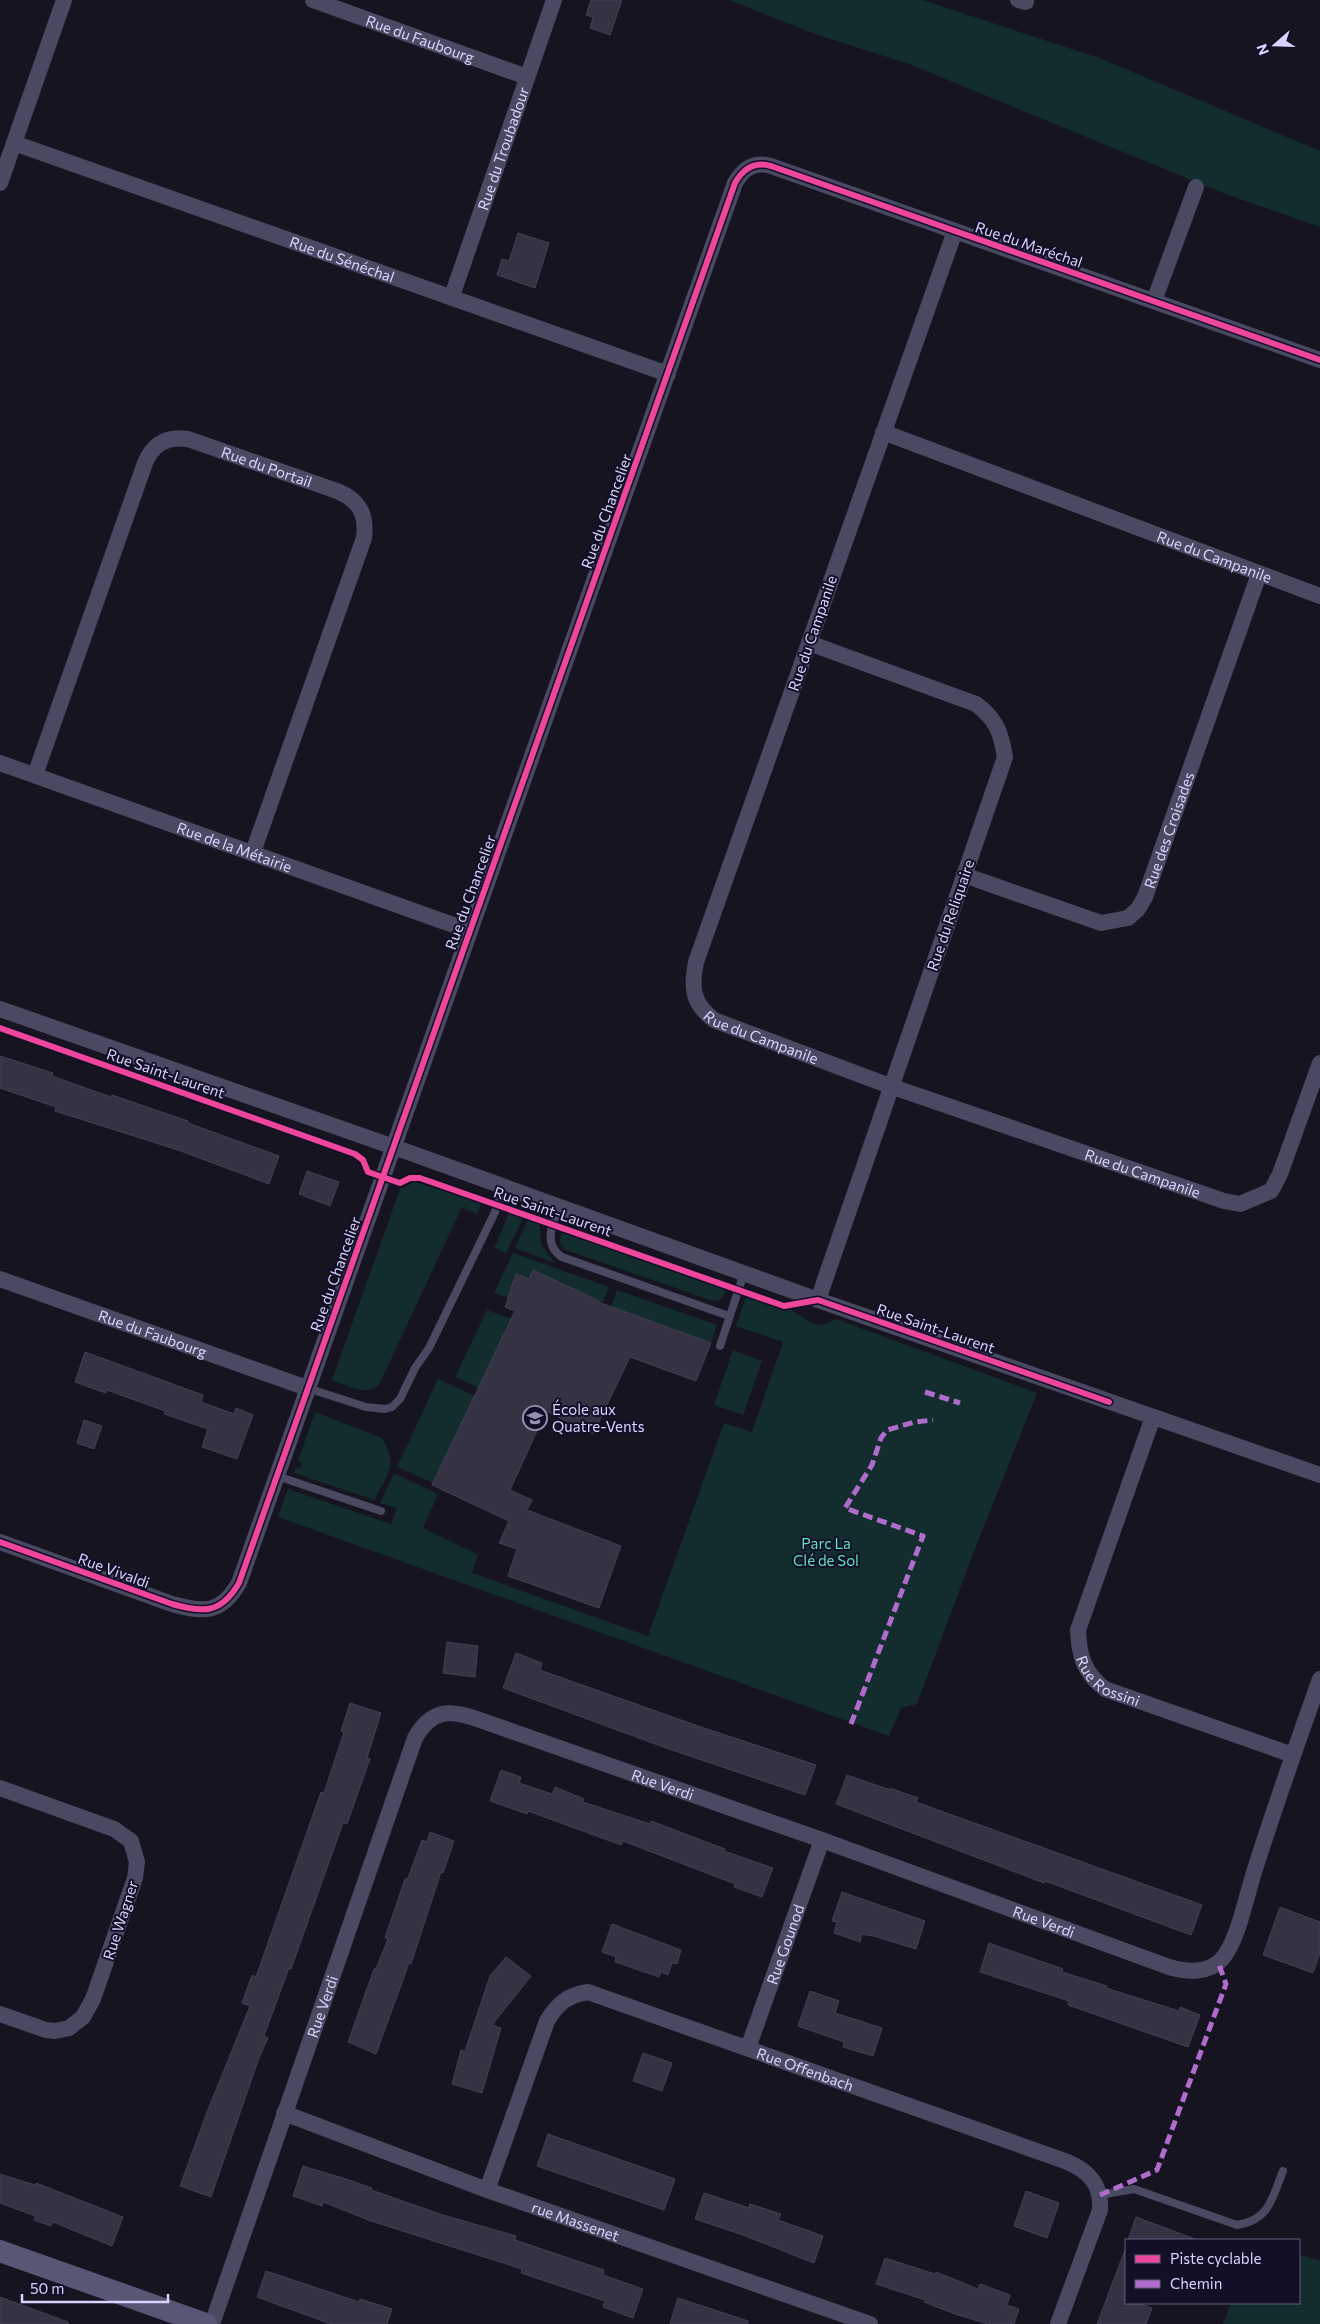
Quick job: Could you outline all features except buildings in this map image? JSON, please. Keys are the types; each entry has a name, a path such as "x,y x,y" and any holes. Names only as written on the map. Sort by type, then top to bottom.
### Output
{"street":[{"path":"0,183 64,0"},
{"name":"Rue du Faubourg","path":"313,0 527,77"},
{"name":"Rue du Troubadour","path":"452,296 554,0"},
{"name":"Rue du Sénéchal","path":"14,143 452,296 668,374"},
{"name":"Rue du Maréchal","path":"735,183 743,171 756,164 763,164 1320,360"},
{"name":"Rue du Chancelier","path":"221,1605 228,1600 239,1583 735,183"},
{"path":"1154,302 1196,186"},
{"name":"Rue du Campanile","path":"955,231 696,962 692,984 696,998 702,1011 714,1020 890,1086 1224,1201 1240,1204 1271,1191 1280,1174 1320,1063"},
{"name":"Rue du Campanile","path":"883,432 1320,596"},
{"name":"Rue du Portail","path":"35,775 145,464 154,448 173,438 188,439 337,491 350,497 361,509 364,518 364,538 253,852"},
{"name":"Rue des Croisades","path":"964,875 1101,923 1128,918 1138,909 1145,897 1259,574"},
{"name":"Rue du Reliquaire","path":"809,643 976,704 989,714 1000,734 1005,757 890,1086 818,1300"},
{"name":"Rue de la Métairie","path":"0,763 470,931"},
{"name":"Rue Saint-Laurent","path":"0,1010 394,1147 744,1274 1320,1475"},
{"name":"Rue du Faubourg","path":"0,1279 307,1388"},
{"name":"Rue Rossini","path":"1153,1417 1078,1630 1079,1646 1084,1662 1092,1679 1106,1689 1293,1755"},
{"name":"Rue Vivaldi","path":"0,1542 172,1604 199,1610 221,1605"},
{"name":"Rue Verdi","path":"212,2324 415,1738 423,1725 431,1718 442,1713 463,1714 822,1840 1168,1967 1188,1971 1212,1967 1221,1960 1227,1951 1241,1915 1320,1679"},
{"name":"Rue Wagner","path":"0,1788 119,1831 131,1841 137,1862 129,1896 93,1999 83,2018 69,2028 55,2031 0,2014"},
{"name":"Rue Gounod","path":"748,2048 822,1840"},
{"name":"Rue Offenbach","path":"487,2190 547,2020 556,2007 566,1998 588,1992 602,1995 1078,2166 1092,2179 1100,2195"},
{"name":"rue Massenet","path":"284,2114 487,2190 870,2324"},
{"path":"1058,2324 1100,2210 1100,2195"},
{"path":"0,2250 206,2324"}],"lane":[{"path":"307,1388 372,1409 385,1410 397,1404 415,1368 429,1348 495,1212 503,1187"},
{"path":"559,1206 550,1236 552,1246 562,1257 729,1316"},
{"path":"720,1346 744,1274"},
{"path":"277,1476 381,1511"},
{"path":"1100,2195 1134,2188 1237,2224 1248,2223 1257,2220 1266,2211 1283,2171"}],"green space":[{"path":"729,0 923,0 1102,59 1320,151 1320,227 1223,193 909,64 815,34"},
{"path":"415,1182 481,1203 477,1214 462,1207 380,1383 369,1390 350,1387 332,1380 400,1189"},
{"path":"509,1213 523,1218 506,1253 494,1248"},
{"path":"528,1220 540,1224 541,1245 555,1263 515,1248"},
{"path":"562,1232 726,1290 721,1298 713,1301 566,1250 560,1242"},
{"path":"513,1253 609,1287 602,1304 534,1270 529,1279 516,1274 508,1298 494,1293"},
{"path":"617,1290 717,1325 711,1343 611,1307"},
{"name":"Parc La Clé de Sol","path":"746,1297 786,1311 790,1309 811,1323 822,1324 836,1319 1037,1393 973,1554 917,1704 901,1708 889,1736 278,1517 288,1489 391,1524 397,1508 380,1503 394,1473 438,1494 423,1528 478,1555 472,1573 648,1636 724,1423 752,1432 783,1342 736,1326"},
{"path":"487,1310 512,1319 479,1388 455,1377"},
{"path":"733,1350 762,1361 743,1415 714,1405"},
{"path":"438,1379 475,1396 433,1483 397,1467"},
{"path":"315,1412 382,1438 390,1455 390,1463 387,1477 374,1500 294,1473 296,1468 300,1469 302,1463 298,1461"},
{"path":"1300,2255 1320,2260 1320,2324 1223,2324 1231,2304 1300,2304"}],"marked path":[{"path":"925,1392 960,1403"},
{"path":"851,1724 923,1536 845,1508 872,1465 881,1438 887,1430 915,1422 933,1420"},
{"path":"1100,2195 1157,2170 1226,1984 1218,1962"}],"cycle path":[{"path":"0,1542 172,1604 193,1609 218,1606 225,1601 239,1583 735,183 745,170 754,165 771,166 1320,360"},
{"path":"0,1028 355,1154 363,1160 368,1172 400,1183 410,1178 420,1178 784,1306 818,1300 1109,1402"}],"place":[{"name":"École aux Quatre-Vents","path":"535,1418"}]}
